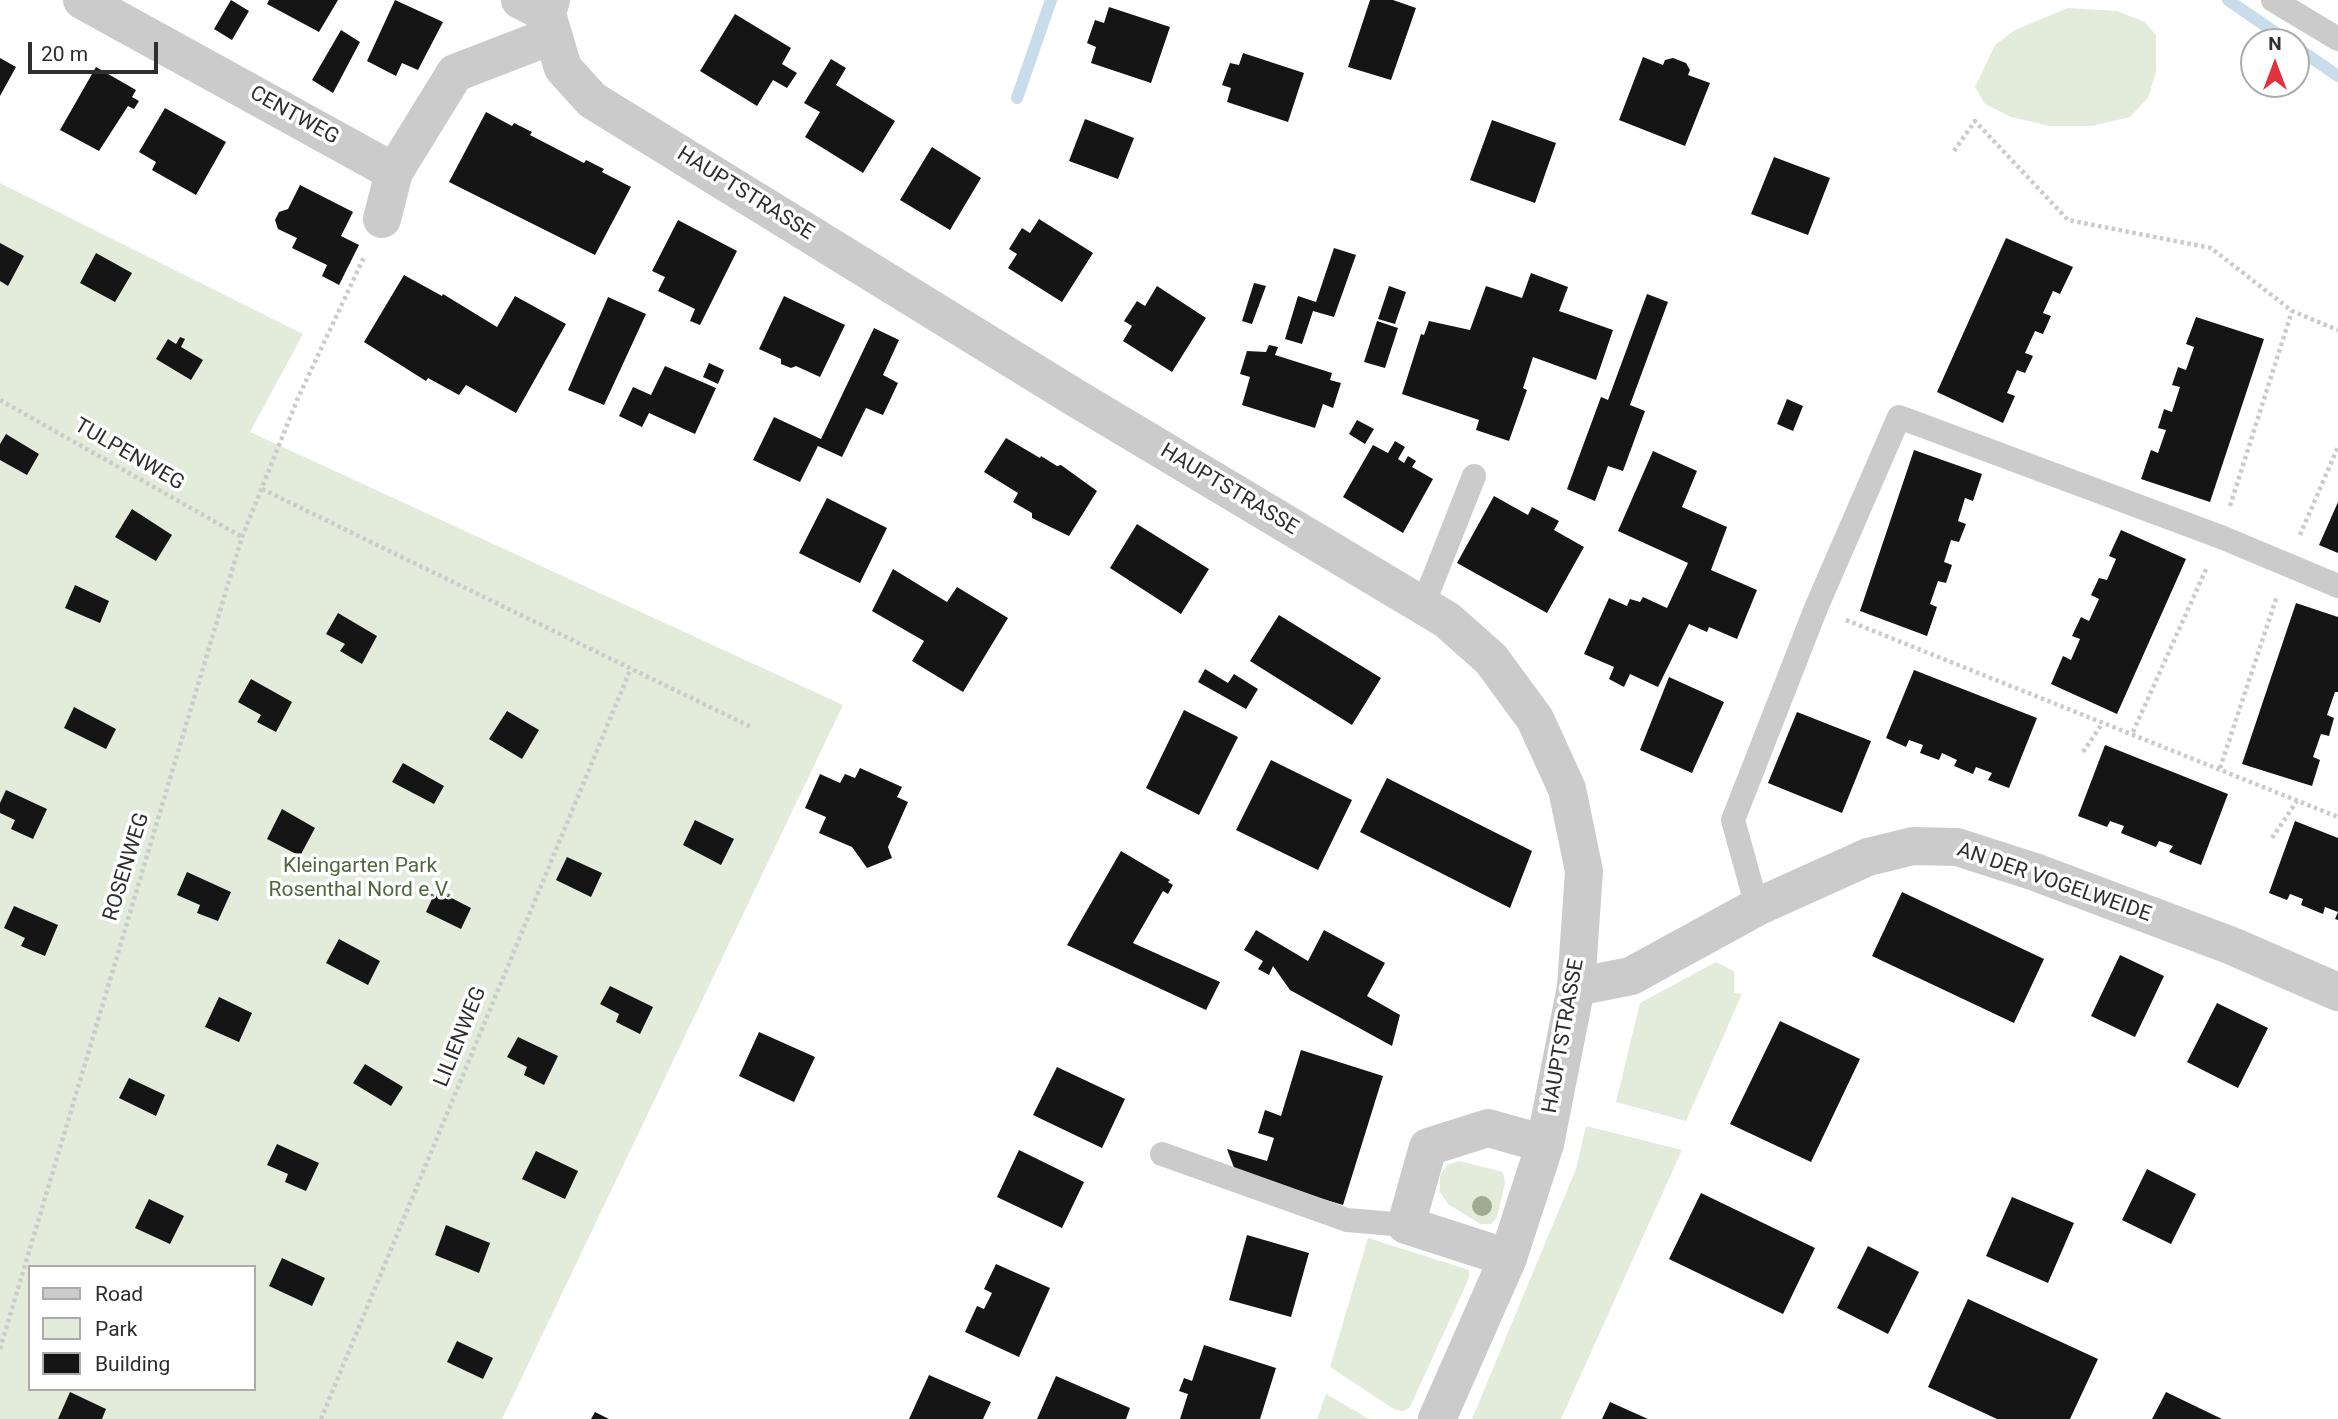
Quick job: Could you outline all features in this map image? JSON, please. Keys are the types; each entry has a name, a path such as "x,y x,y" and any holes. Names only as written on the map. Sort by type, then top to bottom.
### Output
{"street":[{"name":"CENTWEG","path":"82,0 394,172"},
{"path":"382,219 394,172 455,73 542,13"},
{"name":"HAUPTSTRASSE","path":"542,13 563,68 592,100 1063,390 1447,620 1491,659 1535,719 1567,789 1584,871 1576,987 1545,1144 1508,1258 1437,1419"},
{"name":"AN DER VOGELWEIDE","path":"1576,987 1631,976 1758,907 1868,857 1913,846 1957,846 2035,872 2232,946 2338,992"},
{"name":"HAUPTSTRASSE","path":"1406,1225 1428,1147 1488,1128 1545,1144"},
{"path":"1406,1225 1508,1258"}],"lane":[{"path":"2273,0 2338,39"},
{"path":"1758,907 1732,820 1816,608 1899,417 2208,532 2338,586"},
{"path":"1423,605 1474,476"},
{"path":"1162,1154 1347,1220 1406,1225"}],"path":[{"path":"1954,152 1975,121 2068,220 2211,248 2292,311 2338,330"},
{"name":"ROSENWEG","path":"0,1349 242,537 298,398 382,219"},
{"name":"TULPENWEG","path":"0,400 242,537"},
{"path":"2220,768 2287,565 2338,447"},
{"path":"262,489 751,727"},
{"path":"1816,608 2102,724 2133,732 2338,817"},
{"name":"LILIENWEG","path":"321,1419 631,668"},
{"path":"2083,752 2102,724"},
{"path":"2272,838 2297,801"}],"green space":[{"path":"2068,8 2117,11 2145,22 2156,35 2156,72 2148,98 2130,117 2092,126 2050,126 2011,117 1985,104 1975,87 1995,45 2015,30"},
{"name":"Kleingarten Park Rosenthal Nord e.V.","path":"0,183 303,334 250,432 843,705 502,1419 0,1419"},
{"path":"1716,962 1734,971 1734,993 1742,994 1686,1121 1616,1102 1640,1003"},
{"path":"1586,1126 1682,1150 1561,1419 1472,1419 1576,1169"},
{"path":"1459,1161 1503,1172 1505,1183 1497,1217 1491,1224 1480,1224 1448,1204 1440,1192 1440,1176 1447,1165"},
{"path":"1368,1238 1469,1270 1469,1278 1410,1407 1404,1411 1395,1410 1330,1367"},
{"path":"1326,1394 1369,1419 1317,1419"}],"building":[{"path":"231,0 249,11 232,40 214,29"},
{"path":"269,0 338,0 319,32 267,4"},
{"path":"395,0 443,22 418,70 402,63 396,76 367,61"},
{"path":"1370,0 1393,0 1416,8 1391,80 1348,67"},
{"path":"1109,7 1170,27 1151,83 1091,63 1096,47 1087,43 1095,20 1104,23"},
{"path":"735,14 791,48 782,64 797,73 787,88 773,80 757,106 700,71"},
{"path":"341,30 360,42 333,93 312,80"},
{"path":"1243,53 1304,73 1288,122 1227,102 1231,88 1222,85 1230,63 1239,65"},
{"path":"1643,57 1663,65 1665,60 1673,58 1686,63 1690,70 1688,75 1710,83 1685,146 1619,120"},
{"path":"0,58 16,67 0,96"},
{"path":"831,59 846,68 836,85 895,121 863,173 805,137 820,112 804,103"},
{"path":"96,67 136,90 132,97 139,101 134,109 128,106 99,151 60,130"},
{"path":"165,108 226,142 196,195 152,170 156,162 139,152"},
{"path":"486,112 512,126 514,123 532,132 530,135 584,163 586,160 604,169 602,172 631,187 595,255 449,182"},
{"path":"1085,119 1134,138 1118,179 1069,161"},
{"path":"1492,120 1556,143 1535,203 1470,180"},
{"path":"932,147 981,178 950,230 900,200"},
{"path":"1774,157 1830,178 1808,235 1751,214"},
{"path":"300,185 353,212 341,236 359,245 339,285 322,276 327,265 292,248 297,238 278,229 275,220 279,212 288,209"},
{"path":"1039,219 1093,253 1062,302 1008,268 1017,254 1009,249 1022,228 1030,233"},
{"path":"678,220 737,251 700,325 690,321 695,309 658,291 665,277 652,271"},
{"path":"2006,238 2073,267 2060,294 2053,291 2043,313 2051,316 2043,334 2035,331 2025,353 2033,356 2025,373 2017,370 2007,393 2015,396 2003,423 1937,392"},
{"path":"0,243 24,256 8,286 0,281"},
{"path":"1334,248 1356,255 1334,317 1313,311 1302,344 1285,339 1298,296 1316,302"},
{"path":"96,253 132,273 115,302 80,283"},
{"path":"1531,273 1568,287 1559,311 1613,330 1596,380 1533,357 1523,388 1527,390 1509,441 1476,430 1479,420 1402,394 1421,334 1424,335 1429,321 1470,330 1486,286 1522,298"},
{"path":"404,275 442,296 443,294 497,327 515,296 566,324 516,413 466,385 459,395 428,378 426,381 364,342"},
{"path":"1254,283 1266,286 1252,324 1242,321"},
{"path":"1157,286 1206,318 1172,372 1123,341 1132,326 1124,321 1137,301 1145,306"},
{"path":"1389,286 1406,292 1395,324 1378,319"},
{"path":"1647,294 1668,302 1630,405 1645,411 1623,471 1608,466 1595,501 1567,489 1601,397 1608,400"},
{"path":"784,296 845,325 820,377 796,366 791,368 781,364 781,359 759,349"},
{"path":"608,297 646,314 604,405 568,390"},
{"path":"2196,317 2264,339 2210,502 2141,479 2151,450 2158,453 2166,430 2158,428 2164,409 2172,412 2180,387 2172,385 2178,367 2186,370 2194,347 2186,344"},
{"path":"1377,321 1398,328 1385,368 1364,362"},
{"path":"874,328 899,340 883,375 898,383 883,415 866,408 842,457 818,446 800,482 753,460 774,417 821,439"},
{"path":"180,337 185,339 181,347 203,360 191,380 156,359 168,339 176,344"},
{"path":"1269,345 1278,347 1275,355 1332,373 1330,380 1341,383 1333,408 1323,404 1315,428 1242,405 1250,377 1240,374 1247,351 1266,352"},
{"path":"709,363 724,370 718,384 703,377"},
{"path":"665,366 716,388 695,434 649,413 642,427 619,416 633,387 651,395"},
{"path":"1787,399 1803,406 1793,431 1777,424"},
{"path":"1357,420 1374,429 1365,444 1349,434"},
{"path":"6,434 39,454 27,475 0,460 0,444"},
{"path":"1006,438 1040,458 1041,456 1057,466 1061,465 1097,491 1069,536 1032,518 1032,513 1013,502 1018,493 984,472"},
{"path":"1395,441 1405,447 1398,459 1404,463 1408,456 1416,461 1412,467 1433,479 1403,533 1343,497 1373,445 1388,453"},
{"path":"1914,450 1982,474 1973,501 1965,498 1958,521 1966,524 1959,542 1951,540 1944,562 1952,565 1946,583 1938,581 1930,604 1937,607 1927,636 1860,611"},
{"path":"1653,451 1697,471 1682,507 1727,527 1711,570 1757,590 1737,639 1709,627 1707,632 1689,624 1658,687 1630,674 1624,687 1609,679 1614,667 1584,654 1609,598 1627,606 1630,599 1640,602 1643,597 1667,608 1688,563 1618,531"},
{"path":"1494,496 1528,515 1532,507 1559,521 1554,530 1584,547 1547,613 1457,563"},
{"path":"827,498 887,528 860,583 799,553"},
{"path":"2338,502 2338,553 2319,545"},
{"path":"132,509 172,535 156,561 115,537"},
{"path":"1137,524 1209,569 1181,614 1110,568"},
{"path":"2121,530 2186,559 2117,714 2051,684 2063,656 2071,660 2080,639 2072,636 2081,617 2089,621 2099,599 2091,595 2099,578 2107,580 2116,559 2109,556"},
{"path":"893,569 947,602 957,587 1008,618 963,692 912,661 924,641 872,611"},
{"path":"75,585 109,601 100,623 65,608"},
{"path":"2296,603 2338,617 2338,692 2335,692 2327,715 2334,718 2329,736 2321,734 2313,757 2320,760 2312,786 2242,764"},
{"path":"338,613 377,636 362,664 340,651 345,644 326,634"},
{"path":"1279,615 1381,678 1352,725 1250,661"},
{"path":"1205,669 1228,683 1234,674 1258,689 1246,709 1198,682"},
{"path":"1914,670 2037,718 2009,788 1988,780 1992,773 1976,767 1973,774 1954,766 1957,760 1942,753 1939,760 1920,753 1923,745 1909,740 1906,747 1886,738"},
{"path":"1669,677 1724,702 1692,773 1640,750"},
{"path":"251,679 292,702 276,732 257,722 261,715 238,702"},
{"path":"74,707 116,729 106,749 64,728"},
{"path":"1184,710 1238,737 1199,815 1146,788"},
{"path":"507,711 539,730 522,759 489,739"},
{"path":"1797,712 1871,741 1842,813 1768,783"},
{"path":"2105,745 2228,794 2201,865 2169,852 2173,846 2159,841 2156,847 2121,833 2124,826 2110,821 2107,827 2078,816"},
{"path":"1271,760 1352,800 1318,870 1236,830"},
{"path":"403,763 444,786 434,804 392,782"},
{"path":"860,768 902,787 897,797 908,802 888,847 892,858 867,868 852,847 819,833 826,817 805,808 820,774 840,783 845,774 855,778"},
{"path":"1387,778 1532,851 1510,908 1360,832"},
{"path":"6,790 47,809 33,839 11,829 15,820 0,813 0,803"},
{"path":"282,809 315,828 300,856 267,839"},
{"path":"695,820 734,839 721,865 683,845"},
{"path":"2295,821 2338,838 2338,912 2325,907 2323,914 2301,905 2303,899 2290,894 2287,900 2269,893"},
{"path":"1121,851 1170,880 1168,882 1173,885 1168,894 1163,891 1133,943 1220,982 1206,1010 1067,945"},
{"path":"567,857 602,873 591,897 556,880"},
{"path":"187,872 231,892 218,921 197,913 200,905 177,895"},
{"path":"436,890 471,908 461,929 426,912"},
{"path":"1902,892 2044,959 2014,1023 1872,956"},
{"path":"14,906 58,925 45,956 21,946 25,938 4,928"},
{"path":"1256,930 1308,961 1324,930 1385,963 1367,996 1400,1015 1392,1046 1290,990 1273,966 1269,975 1258,969 1263,961 1244,950"},
{"path":"339,939 380,961 368,985 326,963"},
{"path":"2120,955 2164,976 2135,1037 2091,1016"},
{"path":"610,986 653,1007 640,1034 616,1022 619,1014 600,1004"},
{"path":"219,997 252,1013 239,1042 205,1027"},
{"path":"2217,1003 2268,1028 2238,1088 2187,1062"},
{"path":"1780,1021 1860,1059 1811,1162 1730,1124"},
{"path":"759,1032 815,1057 794,1102 739,1076"},
{"path":"518,1037 558,1056 544,1085 524,1075 527,1067 507,1057"},
{"path":"1301,1050 1383,1076 1343,1205 1236,1173 1227,1149 1267,1161 1274,1138 1258,1133 1265,1110 1281,1116"},
{"path":"365,1064 403,1087 391,1106 353,1083"},
{"path":"1057,1067 1125,1099 1102,1148 1033,1115"},
{"path":"129,1078 165,1095 156,1116 119,1098"},
{"path":"277,1144 319,1163 306,1191 285,1182 288,1174 267,1165"},
{"path":"1019,1150 1084,1182 1062,1228 997,1197"},
{"path":"536,1151 578,1171 565,1199 522,1179"},
{"path":"2147,1169 2196,1194 2171,1244 2122,1220"},
{"path":"1701,1193 1815,1248 1783,1314 1669,1259"},
{"path":"2012,1197 2074,1223 2048,1283 1986,1256"},
{"path":"149,1199 184,1216 170,1244 135,1228"},
{"path":"446,1225 490,1243 479,1273 435,1255"},
{"path":"1247,1235 1309,1253 1291,1317 1229,1300"},
{"path":"1868,1246 1919,1272 1888,1334 1837,1308"},
{"path":"282,1258 325,1278 312,1306 269,1286"},
{"path":"996,1264 1050,1288 1019,1357 965,1332 977,1306 984,1309 992,1293 984,1289"},
{"path":"1968,1299 2098,1359 2070,1419 1997,1419 1928,1387"},
{"path":"457,1341 493,1358 483,1379 447,1362"},
{"path":"1204,1345 1276,1368 1260,1419 1180,1419 1188,1394 1179,1391 1184,1378 1192,1381"},
{"path":"929,1375 991,1402 983,1419 909,1419"},
{"path":"1056,1376 1130,1408 1126,1419 1037,1419"},
{"path":"70,1392 106,1409 102,1419 58,1419"},
{"path":"2166,1392 2222,1419 2152,1419"},
{"path":"1610,1402 1648,1419 1602,1419"},
{"path":"595,1412 609,1419 591,1419"}],"waterway":[{"path":"1017,98 1051,0"},
{"path":"2228,0 2269,28"},
{"path":"2310,57 2338,76"}]}
